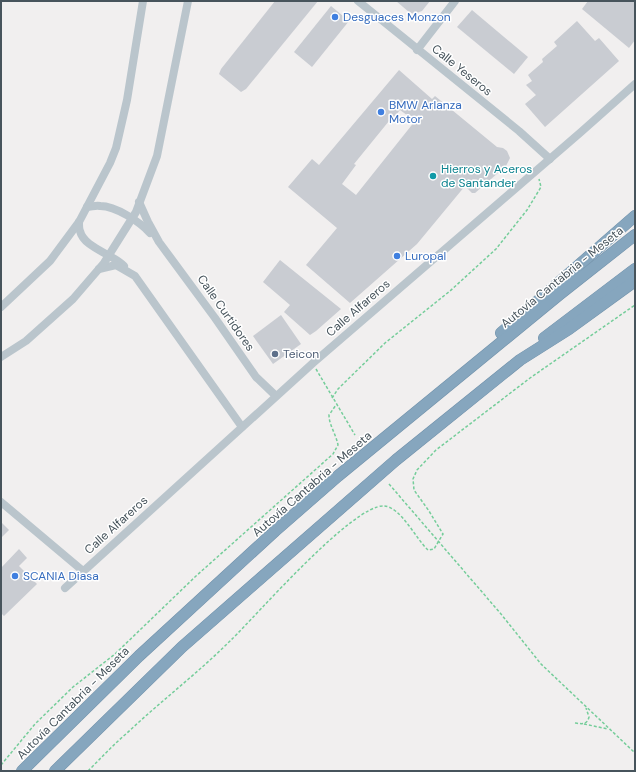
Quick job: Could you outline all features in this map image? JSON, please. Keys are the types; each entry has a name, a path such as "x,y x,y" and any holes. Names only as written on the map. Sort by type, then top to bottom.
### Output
{"highway":[{"path":"338,476 635,216"},
{"name":"Autovía Cantabria - Meseta","path":"22,771 139,656 275,531 338,476 554,299 635,235"},
{"path":"55,771 182,647 396,460 520,360 546,336 635,269"},
{"path":"520,360 570,329 635,282"}],"street":[{"path":"1,308 50,261 79,222 110,163 116,148 127,100 143,1"},
{"path":"1,357 26,341 73,299 99,269 132,218 157,156 188,1"},
{"name":"Calle Yeseros","path":"358,1 519,131 550,159"},
{"path":"417,50 455,1"},
{"name":"Calle Alfareros","path":"65,588 83,570 313,363 635,84"},
{"name":"Calle Curtidores","path":"139,202 159,242"},
{"name":"Calle Curtidores","path":"87,208 100,206 114,209 144,226 159,242 256,377 276,396"},
{"path":"79,222 80,232 84,240 122,263 135,276 242,427"},
{"path":"99,269 116,265 135,276"},
{"path":"1,502 83,570"}],"path":[{"path":"332,398 338,389 385,343 450,291 496,249 527,210 541,187 537,170"},
{"path":"88,771 127,732 231,640 337,533 372,508 385,506 393,509 402,517 421,544 428,550 434,549 443,534 429,510 414,490 413,480 417,470 436,450 530,378 635,305"},
{"path":"313,363 336,405 355,435"},
{"path":"1,765 35,724 73,688 115,654 196,576 333,454 338,444 336,434 329,421 329,415 336,405"},
{"path":"389,484 501,614 541,664 635,753"},
{"path":"584,724 588,722 589,717 585,706"},
{"path":"575,723 609,729"}],"building":[{"path":"275,1 318,1 246,89 241,92 219,74 221,69"},
{"path":"396,1 430,1 422,11 414,14 409,12"},
{"path":"588,1 635,1 635,40 629,48 582,9"},
{"path":"331,6 349,21 312,67 294,52"},
{"path":"472,10 528,57 514,74 457,27"},
{"path":"577,21 595,41 599,38 619,61 545,127 525,104 536,95 526,85 532,81 528,75 543,62 542,59 557,46 554,42"},
{"path":"399,70 432,99 435,96 497,147 503,148 507,151 510,158 506,166 475,193 472,193 465,186 417,244 350,303 306,265 337,228 288,187 312,159 319,165","holes":["400,110 415,121 356,195 342,184 356,165 354,164 389,121 390,122"]},
{"path":"280,260 341,309 310,335 284,312 290,305 263,282"},
{"path":"281,315 301,344 273,364 253,336"},
{"path":"1,522 9,530 1,538"},
{"name":"SCANIA Diasa","path":"19,549 27,558 19,566 37,584 4,616 1,613 1,568"}],"place":[{"name":"Desguaces Monzon","path":"335,17"},
{"name":"BMW Arlanza Motor","path":"381,112"},
{"name":"Hierros y Aceros de Santander","path":"433,176"},
{"name":"Luropal","path":"397,256"},
{"name":"Teicon","path":"275,354"},
{"name":"SCANIA Diasa","path":"15,576"}]}
